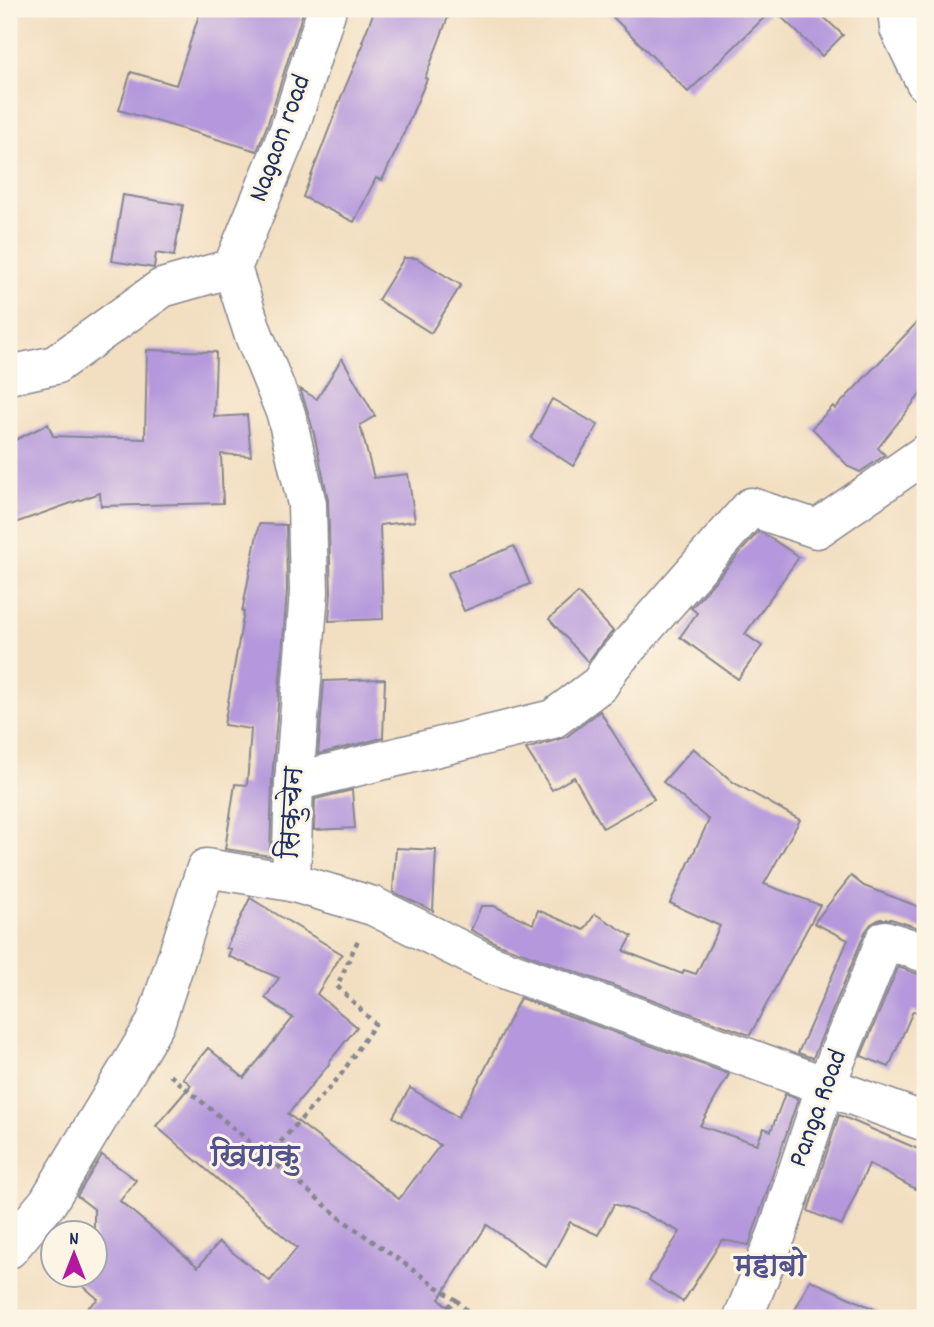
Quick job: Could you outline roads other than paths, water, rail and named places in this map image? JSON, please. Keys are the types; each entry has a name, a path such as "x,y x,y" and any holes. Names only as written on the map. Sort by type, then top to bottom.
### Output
{"street":[{"name":"Nagaon road","path":"232,268 289,130 327,9"},
{"path":"897,9 899,28 925,82"},
{"path":"9,375 55,365 162,288 232,268"},
{"name":"सिकुचेन","path":"232,268 253,333 286,414 307,505 309,592 294,782 291,882 373,906 487,963 925,1122"},
{"path":"294,782 553,719 600,684 611,666 751,507 817,529 925,454"},
{"path":"9,1249 48,1202 155,1024 206,868 291,882"},
{"name":"Panga Road","path":"743,1318 777,1234 826,1085 885,940 925,953"}],"district":[{"name":"खिपाकु","path":"255,1158"},
{"name":"महाबो","path":"770,1268"}]}
